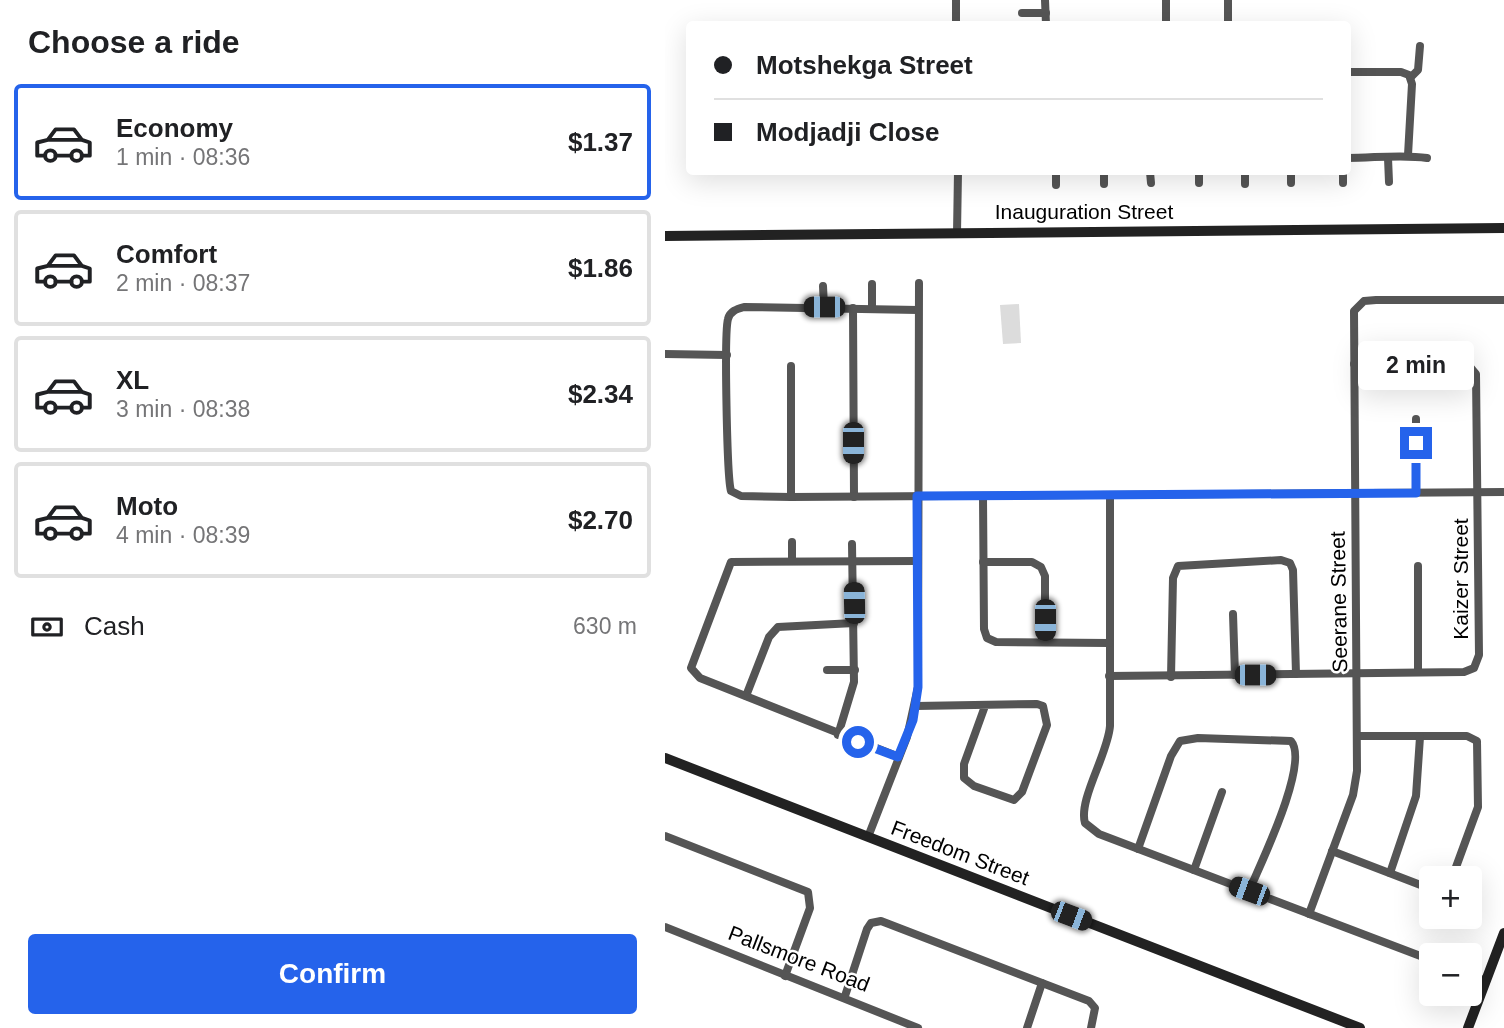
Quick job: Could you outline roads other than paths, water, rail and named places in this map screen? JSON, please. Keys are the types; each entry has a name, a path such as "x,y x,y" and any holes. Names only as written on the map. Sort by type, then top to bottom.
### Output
{"street":[{"path":"956,0 956,21"},
{"path":"1045,0 1046,21"},
{"path":"1166,0 1166,21"},
{"path":"1228,0 1228,21"},
{"path":"1023,13 1046,13"},
{"path":"1408,155 1411,77 1418,70 1420,46"},
{"path":"1351,72 1401,72 1411,77"},
{"path":"1351,158 1408,155 1427,158"},
{"path":"1388,158 1389,182"},
{"path":"957,175 957,233"},
{"path":"1056,175 1056,185"},
{"path":"1104,175 1104,184"},
{"path":"1150,175 1151,183"},
{"path":"1199,175 1199,183"},
{"path":"1245,175 1245,184"},
{"path":"1291,175 1291,183"},
{"path":"1343,175 1343,183"},
{"name":"Inauguration Street","path":"665,236 1504,228"},
{"path":"868,837 916,706 919,283"},
{"path":"871,284 872,308"},
{"path":"823,286 824,307"},
{"name":"Seerane Street","path":"1309,914 1356,783 1354,311 1364,301 1504,300"},
{"path":"918,310 824,307 744,307 735,310 727,321 731,491 741,496 791,497 1504,492"},
{"path":"853,308 854,497"},
{"path":"665,354 727,355"},
{"name":"Kaizer Street","path":"1109,676 1468,671 1478,661 1477,385 1471,368 1462,364 1354,364"},
{"path":"791,366 791,497"},
{"path":"1416,419 1416,493"},
{"path":"1109,496 1109,739 1083,818 1093,831 1419,955"},
{"path":"983,497 984,629 988,638 996,642 1109,643"},
{"path":"792,542 792,560"},
{"path":"838,735 852,694 855,670 852,544"},
{"path":"1171,677 1173,578 1178,566 1281,560 1290,563 1293,570 1296,674"},
{"path":"898,757 695,676 692,663 731,562 917,561"},
{"path":"983,562 1032,562 1041,567 1045,576 1045,642"},
{"path":"1417,672 1418,566"},
{"path":"1233,614 1235,675"},
{"path":"746,696 769,637 778,627 854,623"},
{"path":"827,670 855,670"},
{"path":"916,706 1037,704 1046,711 1047,724 1022,792 1014,800 994,794 964,778 964,764 985,706"},
{"path":"1357,736 1475,738 1478,745 1478,807 1456,866"},
{"path":"1389,873 1416,796 1420,737"},
{"path":"1138,849 1171,755 1180,741 1198,738 1291,741 1296,751 1291,785 1249,891"},
{"name":"Freedom Street","path":"665,758 1360,1028"},
{"path":"1194,870 1222,792"},
{"path":"665,836 808,892 810,908 785,976"},
{"path":"1332,851 1419,884"},
{"path":"845,996 867,929 877,921 1093,1004 1095,1013 1091,1028"},
{"name":"Pallsmore Road","path":"665,927 785,976 845,996 918,1028"},
{"path":"1468,1028 1504,933"},
{"path":"1482,980 1486,981"},
{"path":"1027,1028 1042,983"}]}
